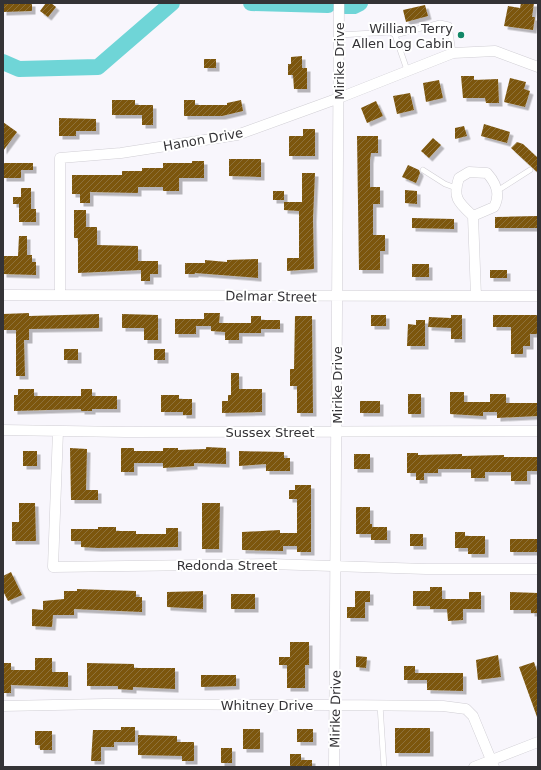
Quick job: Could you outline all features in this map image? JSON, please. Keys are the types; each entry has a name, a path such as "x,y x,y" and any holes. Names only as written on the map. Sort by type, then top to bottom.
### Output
{"street":[{"name":"Mirike Drive","path":"334,767 339,3"},
{"name":"Hanon Drive","path":"60,294 60,158 121,153 237,135 339,98 453,53 495,51 538,67"},
{"path":"469,172 487,173 493,180 497,191 494,207 474,216 461,206 456,197 456,188 459,178 463,174 469,172"},
{"path":"474,216 476,296"},
{"name":"Delmar Street","path":"3,294 271,295 337,297 538,296"},
{"name":"Sussex Street","path":"3,430 336,432 538,431"},
{"name":"Redonda Street","path":"58,431 53,567 270,564 336,567 538,569"},
{"name":"Whitney Drive","path":"3,706 105,704 380,705 466,708 473,716 492,764"},
{"path":"474,767 492,764 538,742"}],"lane":[{"path":"395,36 440,23 449,26 453,53"},
{"path":"339,35 391,32 395,36 407,70"},
{"path":"423,170 445,184 456,188"},
{"path":"497,191 530,170"},
{"path":"380,705 384,767"}],"building":[{"path":"3,3 32,3 32,11 3,12"},
{"path":"46,3 51,3 56,7 48,17 40,11"},
{"path":"521,3 534,3 532,17 535,17 533,30 504,26 508,6 520,8"},
{"path":"425,5 428,16 406,22 403,10"},
{"path":"302,56 302,68 307,68 307,89 294,89 293,75 288,75 288,64 291,64 291,57"},
{"path":"204,59 216,59 216,68 204,68"},
{"path":"461,76 474,76 474,80 498,79 499,103 486,103 485,98 463,98"},
{"path":"510,78 526,82 524,89 530,91 525,107 504,102"},
{"path":"439,80 443,98 426,102 423,83"},
{"path":"410,93 414,110 397,114 393,96"},
{"path":"112,100 135,100 135,105 153,105 153,125 142,125 142,115 112,115"},
{"path":"184,100 195,100 195,105 227,105 227,103 241,100 243,111 222,116 184,116"},
{"path":"376,101 383,116 367,123 361,108"},
{"path":"59,118 96,119 96,131 76,131 76,136 59,136"},
{"path":"3,122 17,132 3,151"},
{"path":"484,124 510,132 507,143 481,136"},
{"path":"464,126 467,136 455,139 455,128"},
{"path":"303,129 315,129 315,156 289,156 289,136 303,136"},
{"path":"357,136 378,136 378,153 371,153 370,187 380,187 380,204 373,204 373,235 385,235 385,251 380,251 380,270 359,270"},
{"path":"433,138 441,145 429,158 421,151"},
{"path":"517,142 523,144 538,158 538,173 511,148"},
{"path":"229,159 261,159 261,177 229,176"},
{"path":"192,161 204,161 204,178 179,178 179,191 163,191 163,187 138,187 138,193 90,192 90,203 80,203 80,194 72,194 72,175 122,175 122,171 142,171 142,168 163,168 163,163 192,163"},
{"path":"3,163 33,163 33,170 21,170 21,178 3,178"},
{"path":"408,165 419,170 420,173 416,183 402,177"},
{"path":"302,173 315,173 313,219 314,269 287,271 287,258 299,258 299,211 284,210 284,202 302,202"},
{"path":"21,188 31,188 31,209 36,209 36,222 19,222 19,204 13,204 13,197 21,197"},
{"path":"405,190 417,191 417,204 405,203"},
{"path":"273,191 284,191 284,200 273,200"},
{"path":"74,210 86,210 86,227 97,227 97,245 138,246 138,261 158,261 158,274 150,274 150,281 141,281 141,270 78,273 78,238 74,238"},
{"path":"538,216 538,228 495,228 495,217"},
{"path":"412,218 454,219 454,229 412,228"},
{"path":"19,236 27,236 27,255 32,255 32,262 36,262 36,275 3,274 3,256 18,256"},
{"path":"258,259 258,278 195,273 185,274 185,263 205,263 205,260 227,262 227,260"},
{"path":"412,264 429,264 429,277 412,277"},
{"path":"490,270 507,270 507,278 490,278"},
{"path":"29,313 29,316 99,314 99,328 29,329 29,340 24,340 25,376 16,376 16,330 3,330 3,314"},
{"path":"204,313 220,313 219,323 251,323 251,316 261,316 261,320 280,320 280,329 261,329 261,333 239,333 239,340 225,340 225,332 211,331 211,326 196,326 196,334 175,334 175,319 204,319"},
{"path":"122,314 158,315 158,340 144,340 144,328 122,328"},
{"path":"371,315 386,315 386,326 371,326"},
{"path":"451,315 462,315 462,339 451,339 451,328 428,327 429,317 451,318"},
{"path":"493,315 538,315 538,334 530,334 530,346 523,346 523,354 511,354 511,327 493,327"},
{"path":"295,316 312,316 313,413 297,413 297,386 290,386 290,369 294,369"},
{"path":"416,320 425,320 425,346 407,346 408,324 416,325"},
{"path":"64,349 78,349 78,360 64,360"},
{"path":"154,349 165,349 165,360 154,360"},
{"path":"231,373 239,373 239,389 262,389 262,412 222,413 222,401 228,401 228,395 231,395"},
{"path":"18,389 34,389 34,396 81,396 81,389 92,389 92,396 117,396 117,409 92,409 92,411 81,411 81,409 14,411 14,395 18,395"},
{"path":"450,392 464,392 464,402 490,402 490,394 506,394 506,403 538,403 538,416 497,418 497,412 483,412 483,416 450,414"},
{"path":"408,394 421,394 421,414 408,414"},
{"path":"161,395 179,395 179,399 192,399 192,415 183,415 183,412 161,412"},
{"path":"360,401 380,401 380,413 360,413"},
{"path":"206,447 226,448 226,464 194,463 194,466 163,468 163,463 134,463 134,472 121,472 121,448 134,448 134,451 163,451 163,448 178,448 178,450 206,449"},
{"path":"70,448 87,449 86,490 98,490 98,500 71,500"},
{"path":"23,451 37,451 37,466 23,466"},
{"path":"239,451 284,452 284,458 290,458 290,471 266,471 266,464 239,466"},
{"path":"407,453 418,453 418,455 462,454 462,456 504,455 504,457 538,457 538,471 527,471 527,481 511,481 511,472 485,472 485,478 471,478 471,469 438,469 438,473 424,473 424,480 416,480 416,473 407,473"},
{"path":"354,454 370,454 370,469 354,469"},
{"path":"295,485 311,485 311,552 297,552 297,546 283,546 283,551 242,550 242,532 280,530 280,533 297,533 297,499 289,499 289,490 295,490"},
{"path":"19,503 35,503 36,541 12,541 12,522 19,522"},
{"path":"202,503 220,503 219,549 202,549"},
{"path":"356,507 370,507 370,524 372,524 372,527 387,527 387,540 371,540 371,534 356,534"},
{"path":"98,527 116,527 116,531 136,531 136,534 166,534 166,528 178,528 178,547 98,548 81,547 81,541 71,541 71,529 98,529"},
{"path":"455,532 465,532 465,536 485,536 485,554 468,554 468,548 455,548"},
{"path":"410,534 423,534 423,546 410,546"},
{"path":"510,539 538,539 538,552 510,552"},
{"path":"11,572 22,595 8,601 3,591 3,576"},
{"path":"430,587 442,587 442,599 469,599 469,592 481,592 481,609 463,609 463,620 448,621 447,609 430,609 430,606 413,606 413,591 430,591"},
{"path":"77,589 136,591 136,597 142,597 142,612 74,609 74,615 53,615 52,627 32,626 32,609 43,610 43,601 64,599 64,591 77,591"},
{"path":"203,591 203,609 167,607 167,592"},
{"path":"355,591 370,591 370,602 365,602 365,618 347,618 347,607 355,607"},
{"path":"510,592 538,593 538,613 531,613 531,610 510,610"},
{"path":"231,594 255,594 255,609 231,609"},
{"path":"290,642 309,642 309,665 305,665 305,688 287,688 287,665 279,665 279,657 290,657"},
{"path":"498,655 501,677 478,680 476,660"},
{"path":"356,656 367,657 366,668 356,667"},
{"path":"35,658 52,658 52,672 68,672 68,687 11,685 11,693 3,693 3,663 11,663 11,670 35,670"},
{"path":"534,662 538,674 537,717 519,667"},
{"path":"87,663 134,664 134,668 175,668 175,689 133,687 133,690 118,689 118,686 87,686"},
{"path":"404,666 415,666 415,673 463,673 463,691 427,690 427,680 404,680"},
{"path":"201,675 236,675 236,686 201,687"},
{"path":"121,727 135,727 135,742 114,742 114,747 101,747 101,761 91,761 93,730 121,730"},
{"path":"395,728 430,728 430,753 395,753"},
{"path":"243,729 260,729 260,749 243,749"},
{"path":"297,729 313,729 313,742 297,742"},
{"path":"35,731 52,731 52,750 40,750 40,745 35,745"},
{"path":"138,735 177,736 177,742 194,742 194,761 182,761 182,756 138,755"},
{"path":"221,748 232,748 232,763 221,763"},
{"path":"290,754 301,754 301,760 312,760 312,767 290,767"}],"waterway":[{"path":"3,62 19,69 98,67 172,3"},
{"path":"251,3 328,5"},
{"path":"345,6 354,6 360,3"}],"place":[{"name":"William Terry Allen Log Cabin","path":"461,35"}]}
